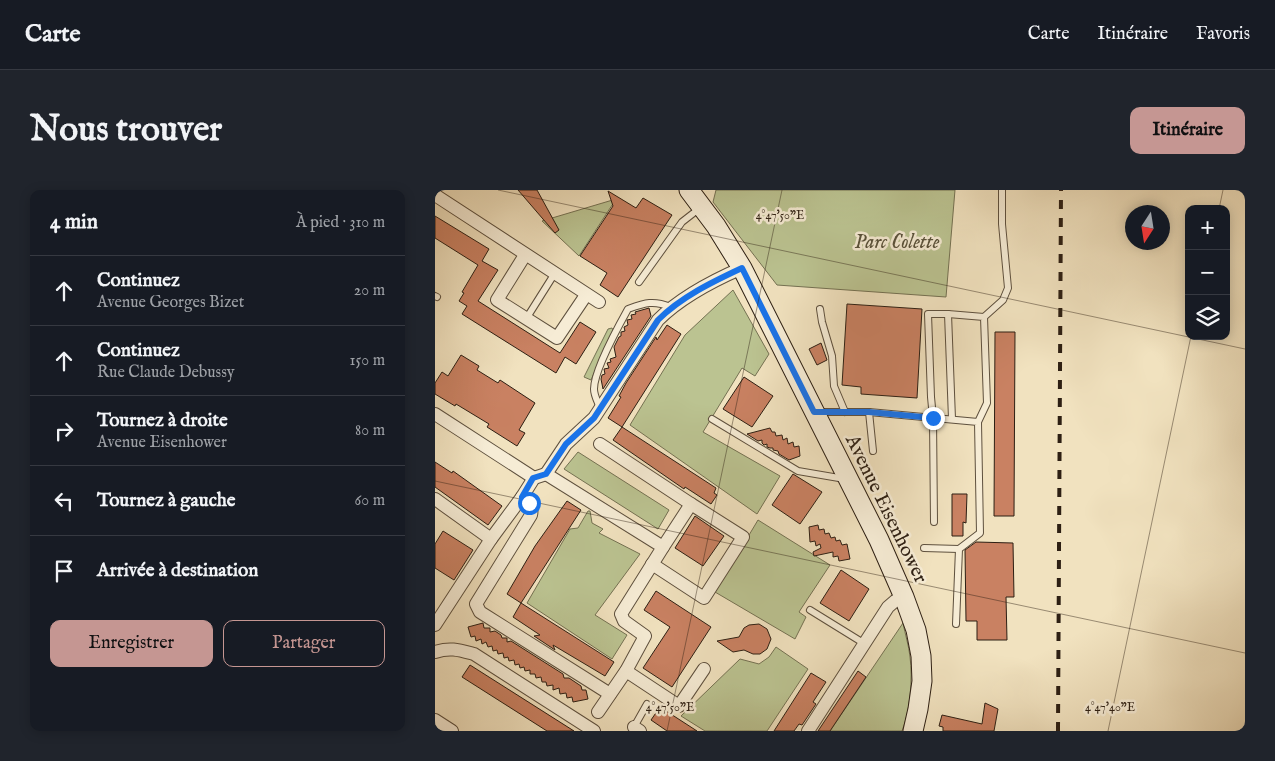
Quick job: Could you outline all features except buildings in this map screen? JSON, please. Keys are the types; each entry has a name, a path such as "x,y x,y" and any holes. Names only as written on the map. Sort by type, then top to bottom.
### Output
{"street":[{"name":"Avenue Eisenhower","path":"689,190 716,226 742,268 879,540 904,597 916,630 921,656 922,681 913,731"},
{"path":"435,195 599,302"},
{"path":"525,255 497,300 557,338 586,295"},
{"path":"435,625 533,478 546,474 566,444 594,418 658,320 671,307 701,288 742,268"},
{"path":"435,414 533,478"},
{"path":"599,444 743,537 704,598 652,564"},
{"path":"546,474 663,547"},
{"path":"522,497 529,503 532,509 531,515 477,604 481,612 610,694"},
{"path":"435,499 491,539"},
{"path":"598,712 626,670 645,636 624,621 621,614 691,504"},
{"path":"808,731 888,607 904,597"},
{"path":"435,652 445,648 459,649 474,654 594,731"},
{"path":"626,670 679,706 703,669"},
{"path":"435,720 452,731"}],"lane":[{"path":"934,522 933,418 928,314 984,317 1003,300 1008,288 1002,224 1002,190"},
{"path":"639,282 682,222 701,207"},
{"path":"526,319 555,273"},
{"path":"600,408 593,392 595,379 615,332 628,309 646,303 660,303 671,307"},
{"path":"820,309 822,322 833,356 835,386 845,412"},
{"path":"948,314 952,420"},
{"path":"924,548 959,549 979,533 978,422 987,403 984,317"},
{"path":"814,412 869,412 978,422"},
{"path":"869,412 873,451"},
{"path":"712,419 798,471 839,478 846,476"},
{"path":"957,624 959,549"},
{"path":"810,610 865,644"},
{"path":"637,729 647,704"}],"green space":[{"name":"Parc Colette","path":"716,190 955,190 946,297 777,285 713,202"},
{"path":"616,199 579,256 542,221"},
{"path":"733,290 769,354 755,376 742,368 703,432 780,476 757,514 630,425 685,335"},
{"path":"612,328 613,330 591,380 584,377 608,329"},
{"path":"578,452 669,510 658,529 564,469"},
{"path":"588,511 590,511 592,523 603,529 599,533 640,554 595,615 627,635 612,659 527,603 570,529 578,528"},
{"path":"758,520 830,565 799,612 806,617 795,639 715,592"},
{"path":"903,623 911,665 911,675 909,705 902,731 830,731"},
{"path":"776,647 808,669 767,731 705,731 681,716 740,659 759,664 769,657"}],"railway":[{"path":"1058,731 1061,190"}],"route":[{"path":"529,503 522,497 533,478 546,474 566,444 594,418 658,320 671,307 701,288 742,268 814,412 869,412 933,418"}]}
